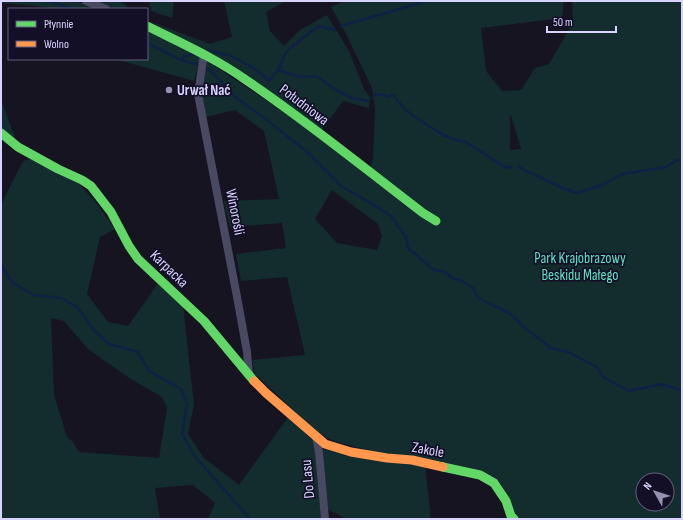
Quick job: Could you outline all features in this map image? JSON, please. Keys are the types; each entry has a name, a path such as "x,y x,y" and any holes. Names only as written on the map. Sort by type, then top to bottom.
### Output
{"street":[{"path":"86,1 104,8"},
{"name":"Południowa","path":"148,26 204,54 245,79 294,114 423,213 436,221"},
{"name":"Winorośli","path":"204,54 198,94 247,352 250,376"},
{"name":"Karpacka","path":"1,133 18,147 91,186 111,212 129,246 138,259 204,321 266,393 316,437"},
{"name":"Do Lasu","path":"316,437 320,452 325,519"},
{"name":"Zakole","path":"316,437 325,444 351,452 387,458 412,460 480,475 494,483 506,501 511,516 514,519"}],"green space":[{"path":"1,1 72,1 94,8 48,8 1,3"},
{"path":"95,1 117,1 127,5 126,8 112,8"},
{"path":"149,1 174,1 172,18 151,11"},
{"path":"224,1 286,1 266,12 270,31 284,46 300,30 327,15 349,51 364,89 370,97 369,108 343,101 321,131 152,22 210,44 232,37"},
{"name":"Park Krajobrazowy Beskidu Małego","path":"344,1 564,1 562,18 481,28 486,71 502,91 521,90 535,68 549,64 573,22 572,1 682,1 682,519 515,519 501,484 340,443 320,435 255,374 252,360 305,355 287,277 241,281 236,254 286,248 282,223 230,227 224,201 279,199 264,131 235,110 206,117 202,94 207,61 370,169 373,159 375,108 372,88 345,32 331,7","holes":["511,116 521,149 510,150","332,190 378,224 382,236 377,250 337,243 315,219"]},
{"path":"148,30 201,56 194,81 122,61 148,60"},
{"path":"1,100 16,140 1,128"},
{"path":"30,159 78,183 94,200 115,229 100,237 87,294 108,322 128,326 159,282 183,305 194,405 188,434 203,457 239,485 289,416 313,441 316,457 321,519 208,519 215,503 193,485 155,488 160,519 1,519 1,205 23,161","holes":["51,318 64,321 88,349 129,378 162,397 167,408 159,458 79,452 73,442 67,437 54,395"]},
{"path":"327,448 425,465 431,519 347,519 327,509 323,450"}],"waterway":[{"path":"43,1 52,2 69,8"},
{"path":"341,26 427,1"},
{"path":"208,50 231,56 254,68 269,81 278,70 287,51 304,37 319,26 335,30"},
{"path":"148,44 181,60 200,65"},
{"path":"181,60 185,56 194,54"},
{"path":"204,67 212,72 235,97 306,151 341,186 391,216 406,237 408,248 434,270 445,272 452,278 462,281 473,288 478,298 511,314 524,327 551,348 568,352 597,367 603,377 629,391 662,384 682,391"},
{"path":"278,70 300,77 317,76 334,89 352,98 368,101"},
{"path":"373,98 375,94 388,97 393,95 412,115 443,135 466,142 506,168 511,167"},
{"path":"518,166 565,189 578,193 602,185 622,174 666,167 677,160 682,161"},
{"path":"1,265 13,283 34,295 61,298 77,307 94,330 109,344 138,352 149,371 181,389 187,404 182,434 194,455 250,519"}],"traffic: fast":[{"path":"148,26 198,51 234,72 291,112 423,213 436,221"},
{"path":"1,133 18,147 91,186 111,212 129,246 138,259 204,321 254,381"},
{"path":"443,467 480,475 494,483 506,501 511,516 514,519"}],"traffic: slow":[{"path":"254,381 325,444 351,452 387,458 412,460 443,467"}],"place":[{"name":"Urwał Nać","path":"169,90"}]}
